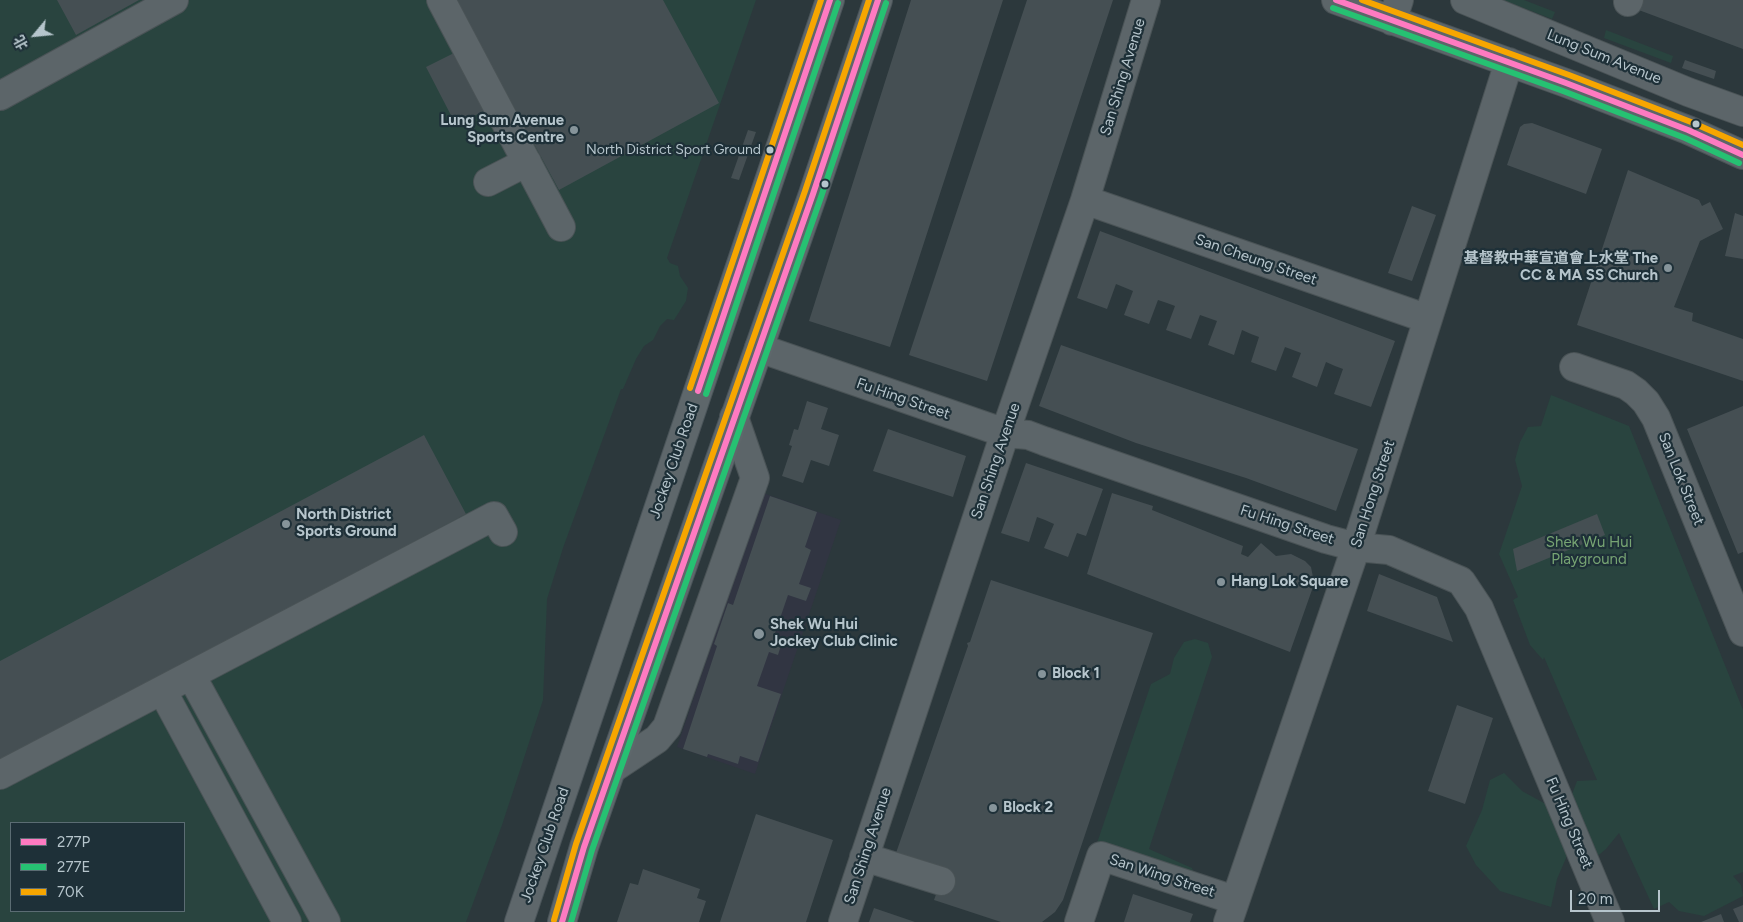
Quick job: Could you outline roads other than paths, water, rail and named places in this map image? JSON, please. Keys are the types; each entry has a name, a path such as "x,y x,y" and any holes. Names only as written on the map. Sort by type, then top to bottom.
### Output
{"main road":[{"name":"Jockey Club Road","path":"519,922 830,0"},
{"path":"562,922 584,847 759,348 878,0"}],"street":[{"path":"0,96 174,0"},
{"path":"441,0 561,227"},
{"name":"San Shing Avenue","path":"843,922 1005,433 1085,200 1146,0"},
{"path":"1336,0 1395,11 1509,62 1688,130 1743,155"},
{"name":"Lung Sum Avenue","path":"1465,0 1688,92 1743,112"},
{"name":"San Hong Street","path":"1225,909 1356,547 1509,62"},
{"path":"488,182 527,162"},
{"name":"San Cheung Street","path":"1085,200 1428,319"},
{"name":"Fu Hing Street","path":"759,348 1005,433 1028,435 1326,539 1356,547 1389,550 1461,581 1479,608 1610,922"},
{"name":"San Lok Street","path":"1574,367 1626,385 1646,402 1656,418 1743,632"},
{"path":"612,769 662,736 667,727 755,478 734,417"},
{"path":"0,775 494,516 503,532"},
{"path":"191,675 326,922"},
{"path":"162,690 287,922"},
{"name":"San Wing Street","path":"1079,922 1101,856 1225,909"},
{"path":"864,857 941,881"}],"place":[{"name":"Lung Sum Avenue Sports Centre","path":"574,130"},
{"name":"North District Sport Ground","path":"770,150"},
{"name":"基督教中華宣道會上水堂 The CC & MA SS Church","path":"1668,268"},
{"name":"North District Sports Ground","path":"286,524"},
{"name":"Hang Lok Square","path":"1221,582"},
{"name":"Shek Wu Hui Jockey Club Clinic","path":"759,634"},
{"name":"Block 1","path":"1042,674"},
{"name":"Block 2","path":"993,808"}],"park label":[{"name":"Shek Wu Hui Playground","path":"1589,552"}]}
